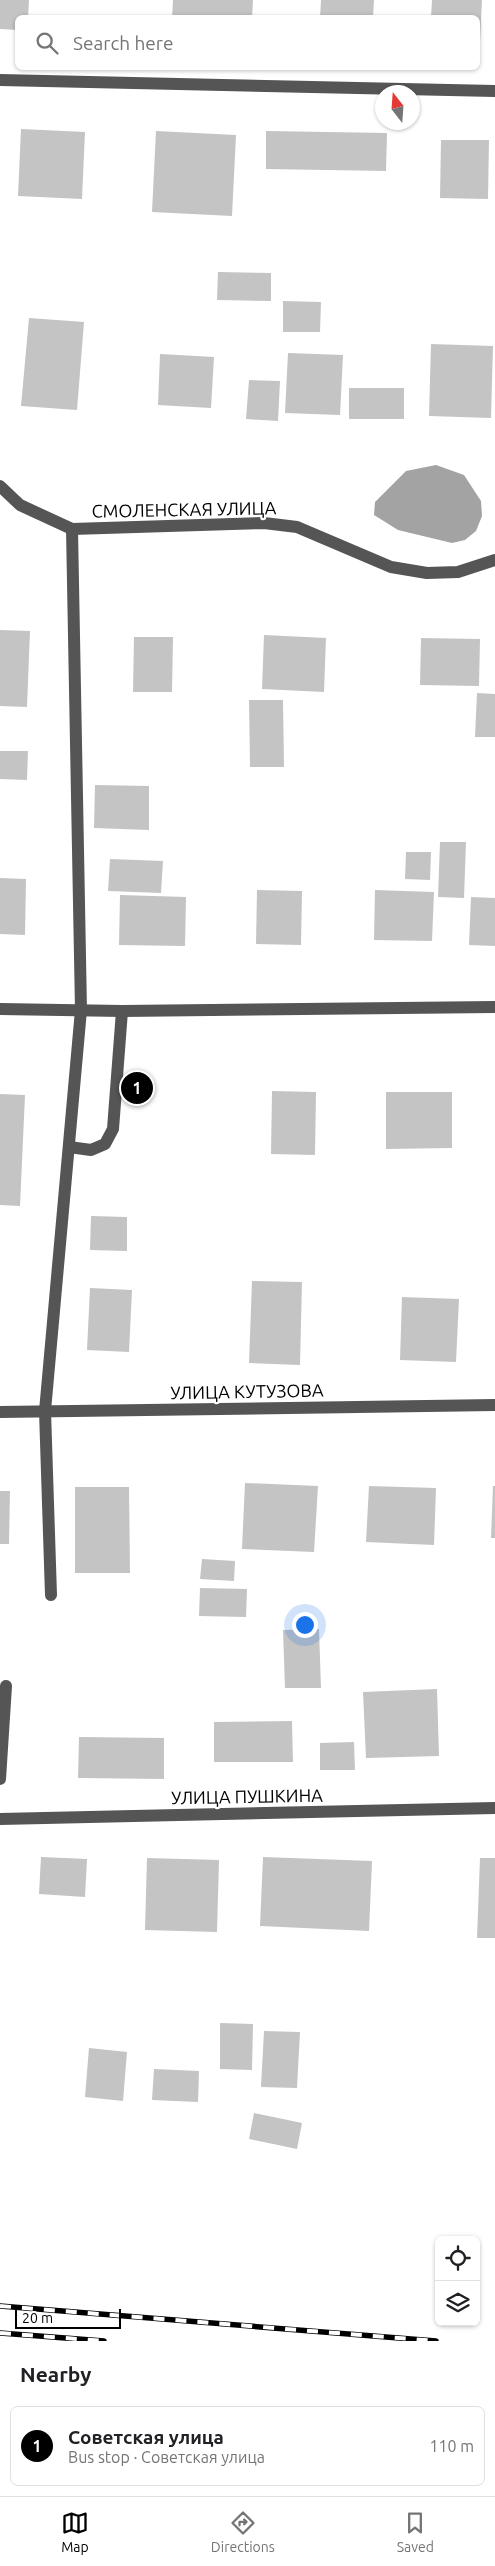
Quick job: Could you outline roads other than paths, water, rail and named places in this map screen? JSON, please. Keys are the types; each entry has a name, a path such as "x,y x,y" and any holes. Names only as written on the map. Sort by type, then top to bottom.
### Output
{"street":[{"path":"0,80 495,91"},
{"path":"0,486 20,505 72,529 81,1010 45,1411 51,1595"},
{"name":"СМОЛЕНСКАЯ УЛИЦА","path":"72,529 264,523 297,527 391,568 427,573 458,572 495,560"},
{"path":"0,1009 122,1011 495,1008"},
{"path":"69,1147 91,1150 105,1144 113,1129 122,1011"},
{"name":"УЛИЦА КУТУЗОВА","path":"0,1412 495,1405"},
{"path":"0,1779 6,1686"},
{"name":"УЛИЦА ПУШКИНА","path":"0,1820 495,1808"}],"railway":[{"path":"0,2306 436,2341"},
{"path":"0,2333 104,2341"}],"place":[{"name":"Советская улица","path":"137,1088"}]}
